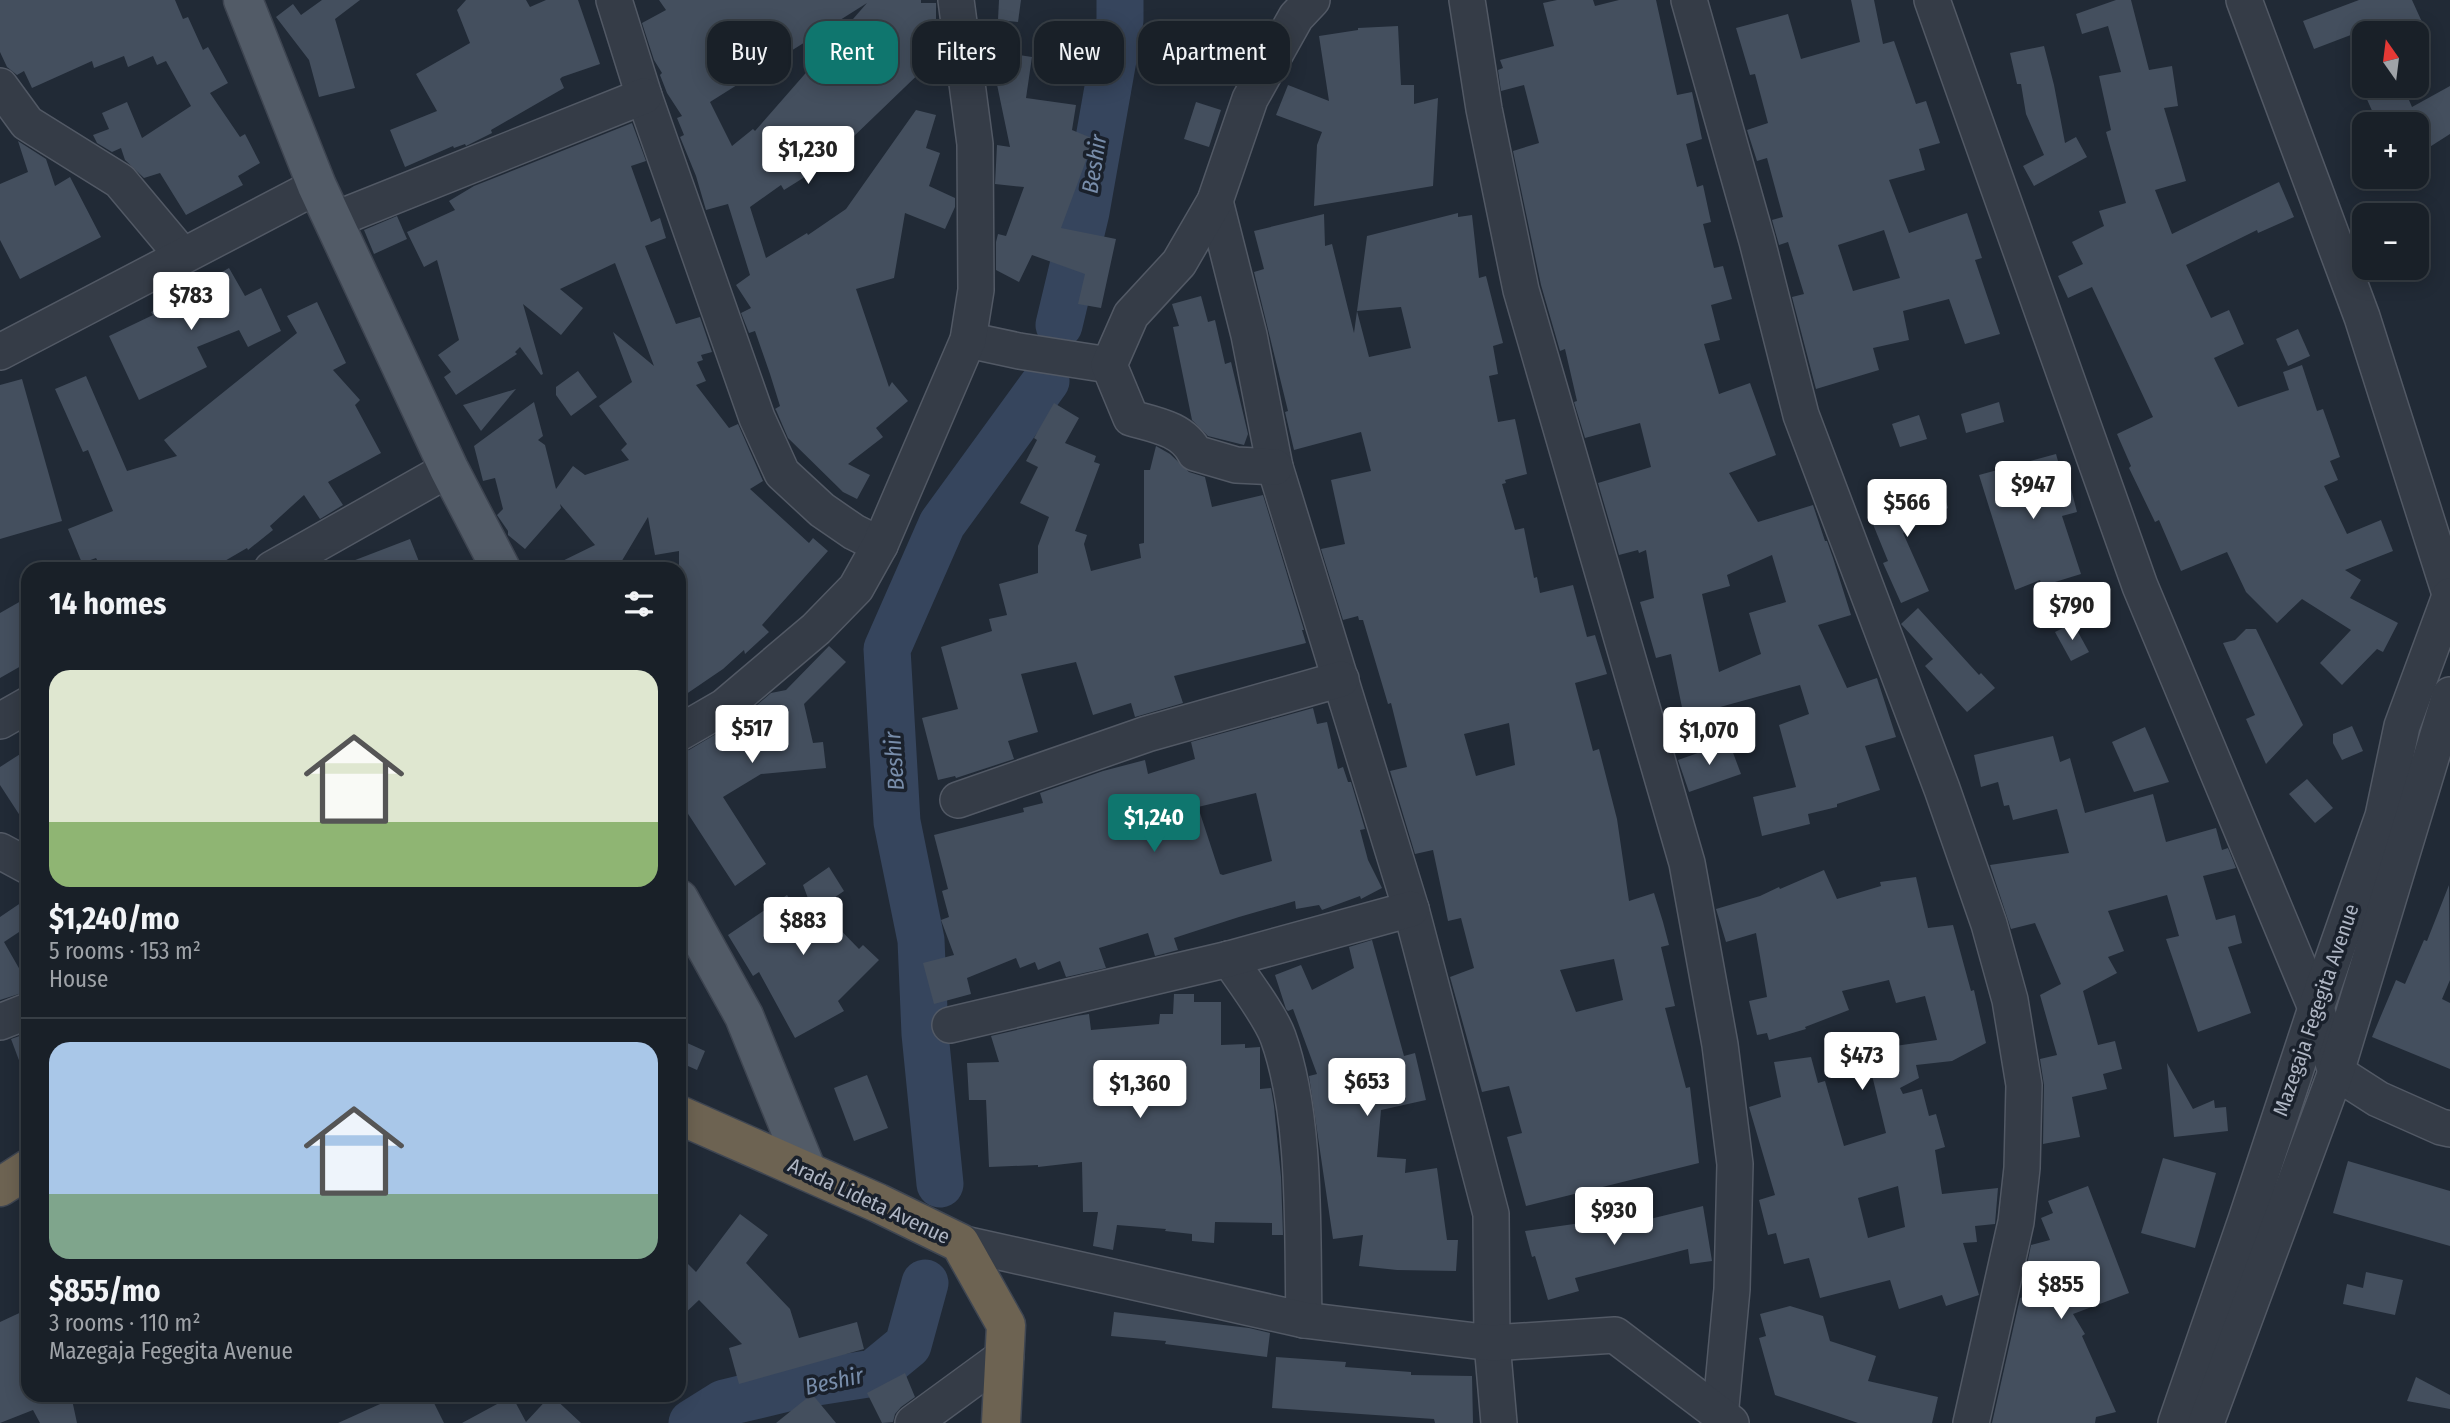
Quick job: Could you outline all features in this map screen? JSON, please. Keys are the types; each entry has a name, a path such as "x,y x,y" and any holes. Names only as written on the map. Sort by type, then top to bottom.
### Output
{"highway":[{"name":"Arada Lideta Avenue","path":"686,1118 878,1203 960,1243 1006,1325 1001,1423"},
{"path":"0,1187 21,1174"}],"main road":[{"path":"243,0 317,186 449,469 497,562"},
{"path":"686,912 744,1016 807,1171"}],"street":[{"path":"614,0 643,96 757,418 782,473 822,510 854,532 880,545"},
{"path":"686,729 724,707 816,629 856,588 880,545 968,340 975,290 975,144 956,0"},
{"path":"1275,467 1236,465 1195,453 1188,440 1163,427 1130,418 1108,365 1131,315 1180,264 1215,201 1250,99 1296,16 1312,0"},
{"path":"1467,0 1484,109 1521,290 1687,863 1715,1019 1735,1164 1726,1420"},
{"path":"1689,0 1757,241 1801,415 1942,789 1989,925 2010,1000 2024,1085 2022,1168 2016,1222 1971,1423"},
{"path":"1932,0 2140,586 2316,1008 2336,1072 2378,1099 2450,1129"},
{"path":"2244,0 2362,317 2450,595"},
{"path":"0,86 13,129 120,181 182,255"},
{"path":"334,220 643,96"},
{"path":"0,352 317,186"},
{"path":"1215,201 1249,335 1275,467 1411,909 1491,1214 1492,1343 1499,1423"},
{"path":"968,340 1108,365"},
{"path":"284,562 449,469"},
{"name":"Mazegaja Fegegita Avenue","path":"2176,1423 2383,816 2402,726 2450,595"},
{"path":"958,800 1147,734 1341,679"},
{"name":"Mazegaja Fegegita Avenue","path":"2207,1423 2336,1072 2450,695"},
{"path":"0,721 21,709"},
{"path":"0,851 21,862"},
{"path":"950,1025 1229,960 1411,909"},
{"path":"1229,960 1277,1035 1293,1095 1299,1157 1304,1320"},
{"path":"0,1022 21,1014"},
{"path":"960,1243 1304,1320 1492,1343 1615,1335 1726,1420"},
{"path":"913,1423 1006,1355"}],"building":[{"path":"0,0 175,0 183,19 188,17 203,50 208,47 228,83 210,93 240,137 245,134 260,163 238,176 243,185 186,215 160,173 144,178 125,160 121,148 112,152 97,143 93,135 109,129 102,113 127,102 142,138 191,106 166,61 157,65 153,56 128,67 124,56 94,68 92,61 32,88 24,71 17,75 7,67 0,52"},
{"path":"322,0 360,0 335,19 355,88 319,97 309,60 276,17 293,4 301,15"},
{"path":"466,0 526,0 530,7 546,0 578,0 600,64 562,77 560,79 564,88 491,130 492,133 466,146 453,146 405,167 390,130 437,111 416,74 470,43 457,10"},
{"path":"659,0 921,0 921,3 936,3 936,21 912,21 912,80 824,165 784,190 781,185 750,207 766,258 807,233 808,235 846,209 916,110 936,115 926,148 940,153 929,186 955,198 955,207 945,229 905,213 894,278 856,289 889,387 892,382 908,401 876,428 883,437 848,464 870,475 857,499 843,492 788,438 775,409 780,406 755,331 749,333 741,313 751,308 736,285 750,275 728,204 706,210 680,137 684,135 677,118 682,116 667,93 642,23 666,10"},
{"path":"999,0 1021,0 1018,21 998,20"},
{"path":"1557,0 1593,0 1595,6 1619,0 1656,0 1677,95 1692,92 1702,139 1686,144 1697,187 1703,185 1711,222 1703,224 1714,268 1723,266 1732,299 1711,305 1720,340 1704,344 1719,394 1750,383 1776,455 1729,473 1758,522 1813,505 1851,615 1818,625 1847,688 1877,678 1896,737 1865,746 1880,790 1837,804 1837,807 1808,814 1810,824 1762,836 1753,797 1796,787 1779,725 1809,714 1800,685 1684,717 1671,654 1656,658 1640,602 1654,598 1646,550 1619,555 1598,483 1651,467 1640,423 1585,438 1574,402 1577,401 1565,349 1560,351 1541,285 1513,151 1539,143 1524,85 1501,91 1498,70 1503,68 1500,60 1554,46 1543,3","holes":["1772,555 1786,602 1749,613 1761,654 1719,672 1702,594 1730,586 1727,575"]},
{"path":"1851,0 1874,0 1883,44 1894,41 1916,104 1926,101 1940,143 1919,149 1925,170 1889,180 1909,233 1967,213 1982,258 1975,260 2000,334 1965,344 1949,299 1903,311 1909,340 1873,348 1879,370 1816,389 1792,297 1804,294 1788,242 1779,245 1772,220 1783,217 1767,158 1757,161 1747,130 1768,123 1755,74 1750,75 1736,28 1788,14 1801,59 1860,42","holes":["1884,230 1900,278 1853,291 1838,245"]},
{"path":"2116,0 2131,0 2149,70 2172,66 2178,106 2164,108 2186,181 2155,190 2172,234 2279,182 2294,217 2258,233 2257,230 2186,265 2211,318 2229,310 2244,344 2214,358 2238,407 2289,390 2283,372 2302,365 2317,411 2323,409 2340,457 2330,461 2338,480 2324,486 2347,534 2381,520 2393,551 2345,570 2361,580 2350,598 2398,623 2383,652 2377,649 2342,685 2320,663 2351,630 2302,599 2277,623 2246,592 2227,552 2181,571 2159,520 2155,522 2129,468 2131,466 2117,434 2153,417 2092,287 2068,298 2058,276 2083,264 2072,242 2104,226 2099,211 2126,203 2106,132 2111,130 2099,76 2121,72 2108,26 2082,34 2076,14"},
{"path":"2359,0 2412,0 2422,21 2352,21 2352,35 2314,49 2303,21"},
{"path":"1398,26 1401,85 1414,85 1414,104 1438,98 1433,186 1314,206 1317,145 1322,132 1276,115 1288,85 1329,101 1319,36 1358,28"},
{"path":"2044,46 2065,143 2076,137 2087,157 2034,186 2023,166 2044,155 2026,114 2021,84 2017,84 2010,53"},
{"path":"1020,55 1032,57 1026,98 1076,105 1072,130 1094,139 1061,228 1116,239 1101,308 1078,304 1085,274 1032,255 1019,282 996,270 998,234 1006,236 1024,187 995,184 997,145 1010,147 997,84 1020,84"},
{"path":"2450,86 2450,134 2429,147 2429,112 2373,112 2366,98 2408,98 2412,107"},
{"path":"1196,102 1221,110 1209,147 1184,139"},
{"path":"632,123 646,161 631,166 651,222 660,218 666,238 645,246 676,324 700,317 712,352 701,355 703,360 697,362 706,381 696,385 729,428 738,424 763,481 750,489 809,543 813,538 828,551 762,625 769,632 745,654 744,650 723,669 686,694 686,562 679,562 679,551 655,555 648,517 621,562 560,562 595,545 560,504 561,508 525,549 508,535 497,515 503,509 495,478 483,481 474,446 534,402 543,436 538,440 545,445 556,489 573,466 585,475 629,460 621,450 627,444 599,406 632,382 613,332 654,366 615,263 560,289 583,308 561,335 523,304 543,374 541,375 520,347 515,352 517,354 456,395 444,377 451,372 438,355 459,340 437,260 424,267 407,232 455,210 449,201 474,186"},
{"path":"18,141 46,159 55,186 70,177 101,237 20,279 0,240 0,184 28,172"},
{"path":"1458,213 1458,217 1472,215 1479,278 1486,276 1503,343 1493,346 1498,374 1489,376 1498,422 1515,419 1527,474 1505,480 1506,483 1502,484 1515,530 1524,528 1534,578 1537,577 1540,593 1573,585 1587,637 1595,635 1607,674 1575,683 1593,751 1599,749 1617,819 1629,901 1654,893 1669,945 1661,947 1675,1006 1665,1008 1686,1088 1690,1087 1699,1163 1526,1206 1507,1137 1522,1133 1509,1086 1482,1092 1450,977 1474,968 1461,918 1448,921 1433,850 1415,854 1390,771 1407,767 1391,703 1388,704 1363,620 1359,620 1358,616 1343,620 1321,549 1345,544 1331,480 1371,471 1361,432 1294,450 1285,412 1288,411 1254,272 1264,269 1254,231 1324,214 1325,246 1332,244 1354,333 1367,236","holes":["1401,307 1411,348 1369,357 1357,311","1509,723 1515,765 1476,776 1464,734","1614,959 1623,1000 1576,1012 1560,970"]},
{"path":"397,216 407,239 374,254 364,230"},
{"path":"229,268 245,296 261,288 281,331 248,347 239,330 197,347 207,367 139,400 109,336 153,315 151,312 200,288 198,286"},
{"path":"1201,296 1208,322 1215,320 1225,364 1231,362 1248,434 1244,445 1208,436 1192,420 1173,327 1179,326 1172,304"},
{"path":"317,302 346,363 333,370 360,400 355,405 381,453 328,482 343,505 320,519 304,495 270,526 273,530 248,550 247,548 223,562 98,562 96,558 82,562 68,529 113,511 88,450 83,452 55,389 86,376 127,471 177,456 164,440 297,333 287,316"},
{"path":"2298,329 2310,356 2288,366 2276,339"},
{"path":"578,371 597,397 571,416 556,395 556,387"},
{"path":"22,379 62,521 0,539 0,385"},
{"path":"516,389 481,431 463,405"},
{"path":"1999,402 2004,422 1966,433 1961,414"},
{"path":"1054,403 1079,418 1065,443 1096,456 1094,462 1100,464 1075,531 1087,535 1084,544 1091,571 1141,558 1139,544 1144,543 1144,470 1150,470 1156,446 1170,454 1189,472 1205,477 1212,507 1263,495 1306,643 1174,676 1183,703 1135,717 1131,703 1093,715 1076,662 1021,674 1038,732 1008,741 1014,759 956,778 938,780 922,718 958,709 941,647 992,631 989,619 1007,615 999,584 1038,573 1038,546 1049,517 1020,503 1038,467 1026,461 1037,440 1034,438"},
{"path":"1919,415 1927,439 1900,447 1892,424"},
{"path":"2056,454 2065,486 2070,485 2077,512 2062,516 2081,574 2042,586 2040,580 2015,590 1979,475"},
{"path":"1940,482 1948,508 1903,533 1929,591 1901,603 1883,563 1888,561 1870,517 1893,508"},
{"path":"410,539 419,562 350,562"},
{"path":"21,601 21,666 0,678 0,613"},
{"path":"1918,608 1979,675 1981,673 1995,688 1967,712 1925,666 1933,659 1901,624"},
{"path":"2073,623 2089,652 2071,661 2055,632"},
{"path":"2246,629 2256,629 2303,725 2266,764 2246,719 2255,715 2223,643 2235,640"},
{"path":"829,646 846,662 804,704 813,743 823,742 826,768 761,774 723,797 766,864 735,886 686,811 686,751 743,718 762,728 757,705 771,693 786,690"},
{"path":"1313,708 1317,724 1327,722 1338,769 1343,767 1348,782 1351,782 1365,829 1360,830 1368,860 1382,888 1361,899 1360,896 1322,910 1319,905 1296,909 1295,901 1239,917 1174,938 1178,950 1155,956 1148,933 1099,948 1106,968 1066,977 1060,961 1038,970 1035,962 1020,968 1016,958 967,978 971,994 934,1004 923,963 954,955 941,920 949,917 942,891 948,889 934,835 1024,812 1023,808 1043,803 1040,793 1103,771 1145,760 1148,774 1195,759 1191,742","holes":["1256,793 1272,861 1220,874 1198,807"]},
{"path":"2352,726 2363,751 2342,760 2333,743 2333,734"},
{"path":"2145,727 2169,782 2134,792 2112,742"},
{"path":"2053,736 2060,762 2070,758 2085,813 2153,794 2166,842 2216,828 2222,850 2228,848 2236,868 2203,876 2216,920 2235,915 2242,943 2228,947 2251,1013 2198,1032 2166,939 2179,936 2167,895 2108,911 2124,951 2108,957 2117,973 2083,991 2098,1045 2115,1041 2122,1069 2103,1074 2107,1089 2072,1097 2080,1137 2043,1144 2044,1085 2040,1059 2057,1055 2040,995 2061,984 2035,923 2011,929 1990,865 2069,853 2057,809 2013,820 2009,805 2004,806 1998,782 1981,787 1974,755"},
{"path":"1729,742 1741,774 1689,792 1678,760"},
{"path":"21,754 21,817 0,785 0,767"},
{"path":"2307,779 2333,808 2315,823 2289,794"},
{"path":"829,867 844,891 819,908 859,949 863,945 879,960 838,1001 844,1011 795,1038 759,972 753,976 728,935 787,895 815,936 821,933 803,885"},
{"path":"1824,870 1837,899 1881,886 1880,882 1916,877 1928,928 1953,925 1971,991 1974,990 1986,1043 1952,1061 1916,1065 1919,1078 1900,1088 1903,1094 1922,1089 1929,1116 1936,1114 1945,1147 1935,1150 1942,1194 1998,1188 1995,1224 1975,1226 1977,1242 1963,1243 1979,1295 1946,1306 1942,1295 1899,1309 1890,1280 1820,1298 1809,1258 1784,1264 1776,1233 1768,1235 1759,1200 1775,1195 1749,1107 1781,1097 1774,1062 1811,1057 1818,1083 1825,1081 1844,1146 1886,1133 1870,1067 1897,1059 1895,1046 1937,1040 1925,996 1896,1003 1889,980 1842,991 1849,1010 1805,1027 1806,1029 1769,1040 1767,1033 1757,1035 1749,1001 1767,997 1756,933 1726,942 1716,909 1760,896 1779,887 1780,889","holes":["1898,1186 1905,1227 1868,1238 1858,1198"]},
{"path":"2449,885 2450,980 2442,999 2450,1003 2450,1069 2372,1037 2396,980 2405,984 2424,940 2427,941"},
{"path":"21,903 21,931 4,942 21,972 21,993 0,1000 0,917"},
{"path":"1372,940 1404,1056 1415,1053 1426,1100 1381,1110 1377,1157 1406,1159 1405,1173 1437,1168 1447,1240 1458,1240 1456,1271 1359,1266 1363,1235 1333,1239 1309,1076 1317,1074 1293,1009 1286,1009 1275,975 1301,965 1312,990 1354,968 1349,947"},
{"path":"1174,994 1194,994 1194,1002 1221,1002 1221,1045 1245,1044 1245,1048 1260,1047 1260,1089 1271,1088 1274,1106 1283,1235 1272,1235 1272,1223 1215,1222 1214,1243 1192,1241 1192,1234 1165,1231 1166,1229 1117,1225 1113,1250 1093,1246 1098,1212 1083,1212 1082,1162 1038,1167 989,1167 986,1100 969,1100 967,1063 999,1062 991,1036 1076,1016 1089,1014 1091,1030 1159,1024 1160,1014 1173,1014"},
{"path":"21,1035 21,1066 11,1039"},
{"path":"686,1042 705,1051 697,1070 686,1065"},
{"path":"2167,1063 2193,1109 2214,1100 2215,1108 2226,1107 2228,1131 2174,1137"},
{"path":"867,1075 888,1128 854,1141 834,1088"},
{"path":"2163,1158 2216,1173 2195,1248 2141,1233"},
{"path":"2348,1161 2450,1191 2450,1246 2333,1213"},
{"path":"2088,1186 2129,1293 2073,1314 2085,1334 2082,1336 2116,1412 2096,1417 2095,1423 1992,1423 2020,1298 2038,1292 2028,1260 2031,1245 2050,1240 2041,1218 2053,1213 2048,1201"},
{"path":"1703,1206 1712,1261 1690,1264 1688,1249 1575,1278 1579,1291 1548,1300 1525,1231 1595,1221 1597,1232"},
{"path":"740,1214 768,1235 746,1263 790,1309 799,1338 857,1322 864,1349 739,1384 729,1348 742,1344 699,1300 686,1312 686,1262 696,1272"},
{"path":"2366,1272 2403,1280 2395,1315 2343,1304 2347,1284 2363,1288"},
{"path":"1790,1306 1823,1316 1830,1341 1876,1356 1868,1381 1938,1397 1932,1423 1858,1423 1775,1395 1759,1338 1766,1336 1760,1314"},
{"path":"21,1312 21,1402 72,1402 77,1423 40,1423 33,1410 0,1423 0,1322"},
{"path":"1114,1312 1249,1328 1270,1333 1267,1357 1165,1344 1166,1341 1111,1336"},
{"path":"1276,1357 1346,1362 1345,1367 1411,1372 1411,1375 1472,1376 1473,1423 1435,1423 1434,1419 1272,1408"},
{"path":"905,1373 915,1397 901,1407 893,1422 882,1423 867,1393"},
{"path":"2416,1377 2450,1395 2450,1409 2407,1401"},
{"path":"812,1394 836,1423 776,1423"},
{"path":"384,1402 434,1402 444,1423 338,1423"},
{"path":"501,1402 515,1402 526,1422 545,1402 558,1402 581,1423 462,1423"}],"waterway":[{"name":"Beshir","path":"1059,325 1086,212 1120,20 1120,0"},
{"name":"Beshir","path":"940,1184 925,1034 921,940 897,822 887,649 942,524 1046,381"},
{"name":"Beshir","path":"692,1423 724,1403 804,1384 874,1373 908,1345 925,1283"}]}
